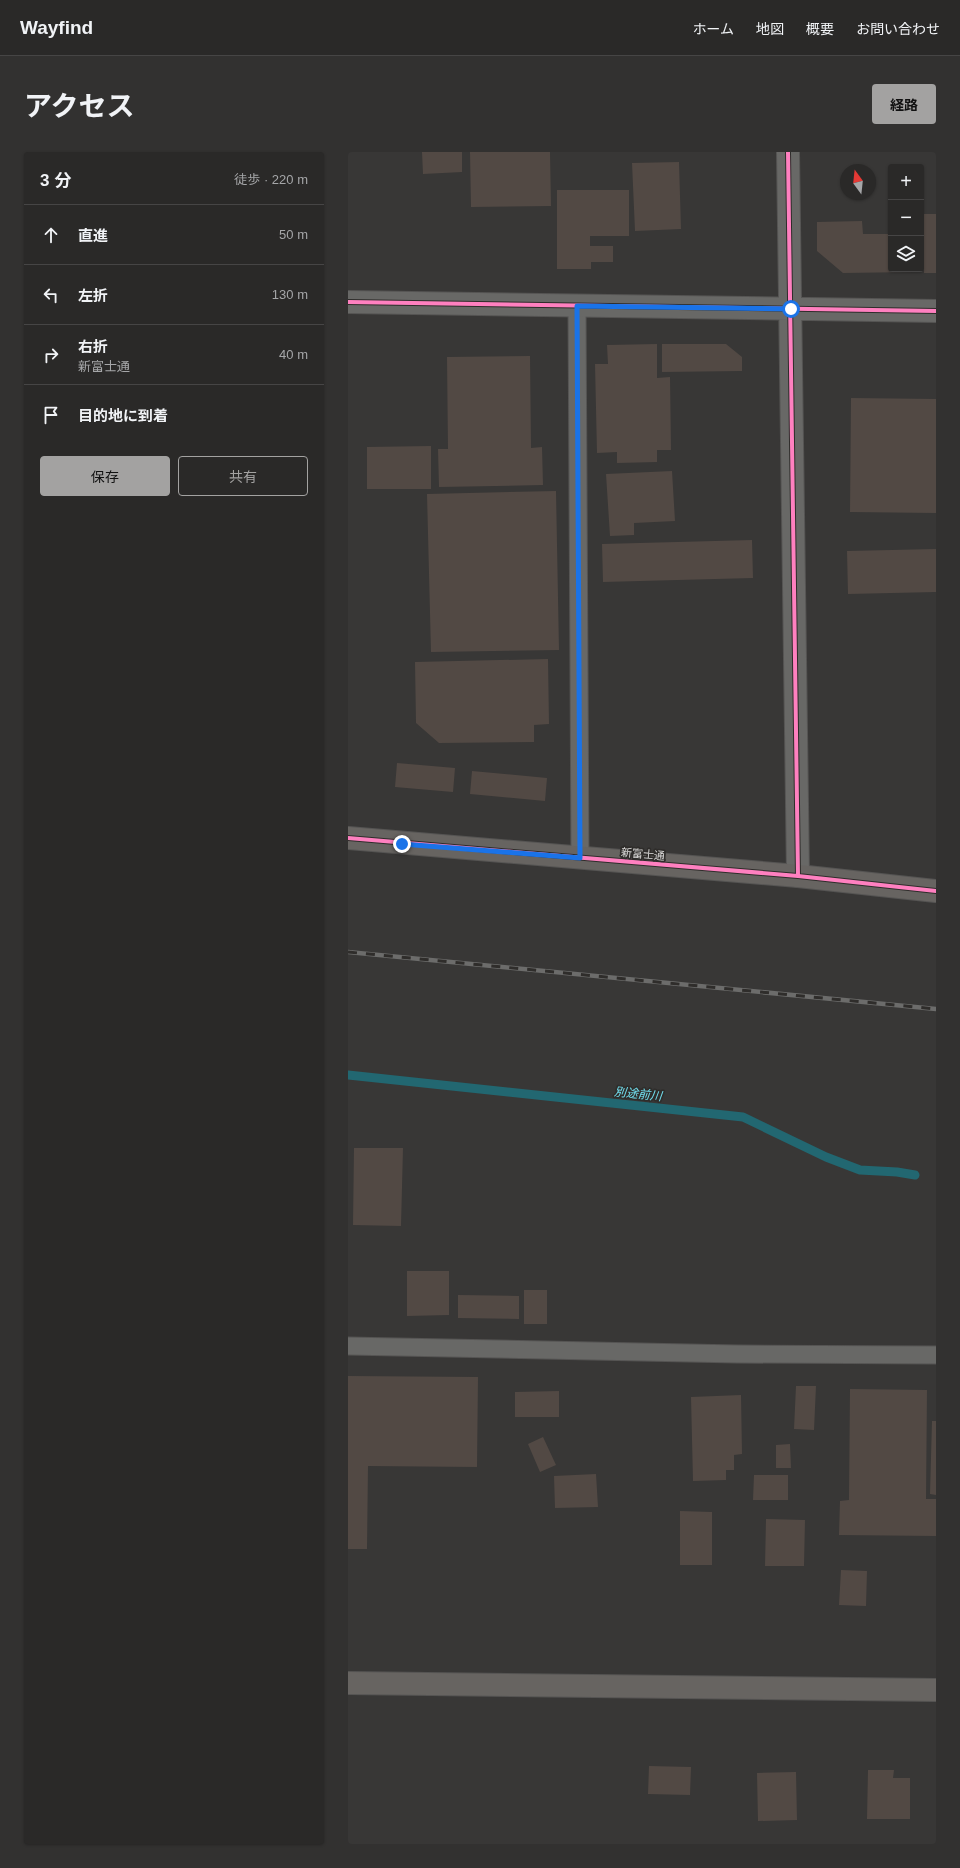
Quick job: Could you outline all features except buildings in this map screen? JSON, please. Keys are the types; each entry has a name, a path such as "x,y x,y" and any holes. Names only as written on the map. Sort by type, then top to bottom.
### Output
{"street":[{"path":"788,152 798,876"},
{"path":"348,302 936,311"},
{"name":"新富士通","path":"348,838 798,876 936,891"},
{"path":"348,1683 936,1690"}],"lane":[{"path":"577,306 580,858"},
{"path":"348,1346 737,1354 936,1355"}],"waterway":[{"name":"別途前川","path":"348,1075 743,1117 826,1157 860,1170 897,1172 915,1175"}],"railway":[{"path":"348,952 936,1009"}],"cycle path":[{"path":"788,152 798,876"},
{"path":"348,302 936,311"},
{"path":"348,838 798,876 936,891"}],"route":[{"path":"402,844 580,858 577,306 791,309"}]}
